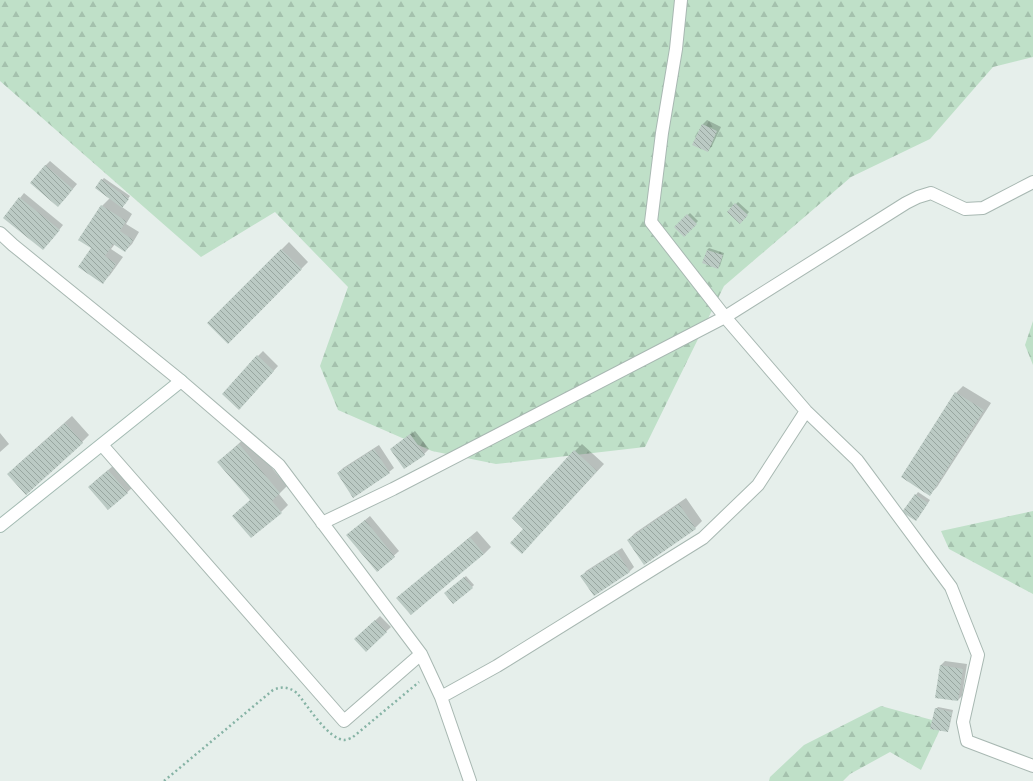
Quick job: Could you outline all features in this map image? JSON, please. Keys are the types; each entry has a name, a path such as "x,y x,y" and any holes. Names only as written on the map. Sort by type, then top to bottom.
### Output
{"street":[{"path":"681,0 676,49 662,133 651,222 725,317 806,411 857,460 951,587 978,655 963,722 967,741 1033,766"},
{"path":"322,522 393,489 725,317 918,196 931,193 965,209 983,208 1033,182"},
{"path":"0,233 43,270 181,381 279,465 421,654 441,697 470,781"},
{"path":"0,526 181,381"},
{"path":"441,697 497,666 703,538 758,485 806,411"},
{"path":"102,445 344,721 421,654"}],"path":[{"path":"164,781 273,690 280,687 292,689 297,693 328,731 337,738 345,740 353,737 430,673"}],"green space":[{"path":"0,0 1033,0 1033,57 993,67 930,139 851,177 724,286 645,447 496,464 432,451 338,410 320,366 348,287 275,212 201,257 0,81"},
{"path":"1033,321 1033,365 1025,345"},
{"path":"1033,511 1033,594 949,549 941,531"},
{"path":"881,706 943,723 921,770 890,752 850,774 843,781 769,781 770,777 804,745"}],"building":[{"path":"702,124 717,131 708,152 692,145"},
{"path":"45,165 73,189 58,207 30,183"},
{"path":"101,179 129,199 122,208 95,188"},
{"path":"19,197 60,230 43,250 3,218"},
{"path":"735,203 748,215 740,224 727,212"},
{"path":"101,205 126,221 120,231 133,240 125,252 113,244 105,256 116,264 103,284 78,267 91,248 78,240"},
{"path":"687,214 697,224 684,237 674,227"},
{"path":"281,249 302,269 228,344 207,323"},
{"path":"707,250 723,255 718,269 702,263"},
{"path":"257,355 274,371 239,410 222,394"},
{"path":"955,392 984,410 930,496 901,477"},
{"path":"65,423 83,443 26,495 7,474"},
{"path":"410,434 425,455 404,469 390,449"},
{"path":"239,444 280,493 272,501 282,513 251,538 232,516 250,500 217,462"},
{"path":"374,449 390,473 353,498 337,473"},
{"path":"574,450 597,471 522,554 510,543 523,529 512,518"},
{"path":"108,470 128,493 108,510 88,487"},
{"path":"915,494 928,503 916,521 902,512"},
{"path":"679,504 696,529 644,565 627,540"},
{"path":"365,520 395,557 377,572 346,535"},
{"path":"470,537 484,554 411,615 396,598"},
{"path":"617,552 630,572 594,596 580,576"},
{"path":"464,577 473,588 453,604 444,593"},
{"path":"375,620 387,632 366,652 354,639"},
{"path":"940,665 963,669 958,701 935,698"},
{"path":"935,708 952,712 948,732 930,729"}]}
